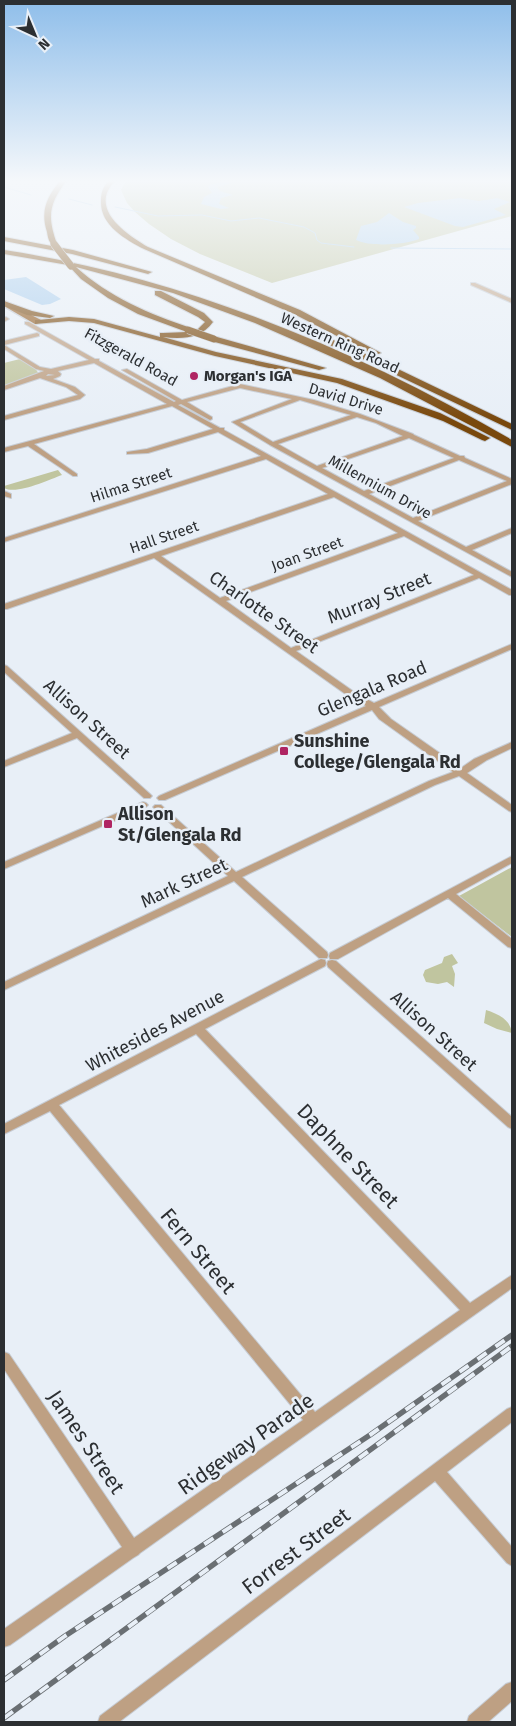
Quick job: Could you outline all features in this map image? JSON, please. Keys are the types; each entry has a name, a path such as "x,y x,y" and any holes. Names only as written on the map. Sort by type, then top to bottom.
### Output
{"highway":[{"name":"Western Ring Road","path":"49,261 130,276 176,291 290,335 400,385 512,444"},
{"path":"69,261 90,283 112,297 149,315 214,339 345,375 390,393 512,452"},
{"path":"95,261 156,276 110,261"},
{"path":"176,261 251,292 344,335 413,373 437,390"},
{"path":"4,303 30,313 50,316 87,316 164,336 191,334 202,330 209,324 201,315 151,290 105,272 73,265"},
{"name":"Western Ring Road","path":"170,280 320,338 437,390 512,427"},
{"path":"33,322 50,316"},
{"path":"33,322 81,319 215,354 339,381 446,419"},
{"path":"50,329 58,323 72,321 114,327"}],"main road":[{"name":"Fitzgerald Road","path":"4,303 33,322"},
{"name":"Fitzgerald Road","path":"4,311 33,322"}],"street":[{"path":"474,284 512,301"},
{"name":"Fitzgerald Road","path":"33,322 50,329 174,405 217,427 512,593"},
{"name":"Fitzgerald Road","path":"33,322 101,361 183,401 217,427"},
{"path":"4,345 37,335"},
{"path":"4,345 78,394 70,400 4,418"},
{"path":"6,387 101,361"},
{"name":"David Drive","path":"28,443 240,386 300,398 358,415 411,435 512,481"},
{"name":"Millennium Drive","path":"300,398 235,422 512,575"},
{"path":"272,444 358,415"},
{"path":"129,453 148,451 207,434 217,427"},
{"path":"316,468 411,435"},
{"path":"4,450 28,443 75,475"},
{"name":"Hilma Street","path":"4,540 267,456"},
{"path":"363,494 462,457"},
{"path":"412,521 512,481"},
{"name":"Hall Street","path":"4,607 334,494"},
{"path":"465,550 512,530"},
{"name":"Joan Street","path":"219,601 404,533"},
{"name":"Charlotte Street","path":"155,555 512,809"},
{"name":"Murray Street","path":"290,651 480,575"},
{"name":"Glengala Road","path":"160,802 512,646"},
{"name":"Allison Street","path":"4,668 8,677 78,734 145,801"},
{"path":"4,764 78,734"},
{"name":"Mark Street","path":"4,986 512,745"},
{"path":"4,866 155,795 160,802"},
{"name":"Allison Street","path":"160,802 235,876 512,1124"},
{"name":"Whitesides Avenue","path":"4,1129 198,1029 512,859"},
{"path":"449,894 512,944"},
{"name":"Daphne Street","path":"198,1029 469,1311"},
{"name":"Fern Street","path":"52,1105 314,1422"},
{"name":"Ridgeway Parade","path":"4,1639 133,1550 512,1281"},
{"name":"James Street","path":"4,1358 133,1550"},
{"name":"Forrest Street","path":"106,1722 512,1414"},
{"path":"436,1472 512,1558"},
{"path":"475,1722 512,1690"}],"green space":[{"path":"216,261 352,261 272,283"},
{"path":"20,359 35,368 39,374 4,386 4,363"},
{"path":"58,470 62,475 33,486 17,490 4,488 4,486"},
{"path":"512,867 512,937 459,896"},
{"path":"452,954 458,963 452,966 455,974 454,987 447,982 438,984 426,982 423,975 425,970 442,963 444,957"},
{"path":"486,1010 499,1015 506,1021 512,1033 484,1023"}],"water":[{"path":"26,277 61,299 42,305 4,289 4,280"}],"railway":[{"path":"4,1680 65,1636 370,1435 512,1335"},
{"path":"4,1718 512,1346"}],"place":[{"name":"Morgan's IGA","path":"194,376"},
{"name":"Sunshine College/Glengala Rd","path":"284,751"},
{"name":"Allison St/Glengala Rd","path":"108,824"}]}
